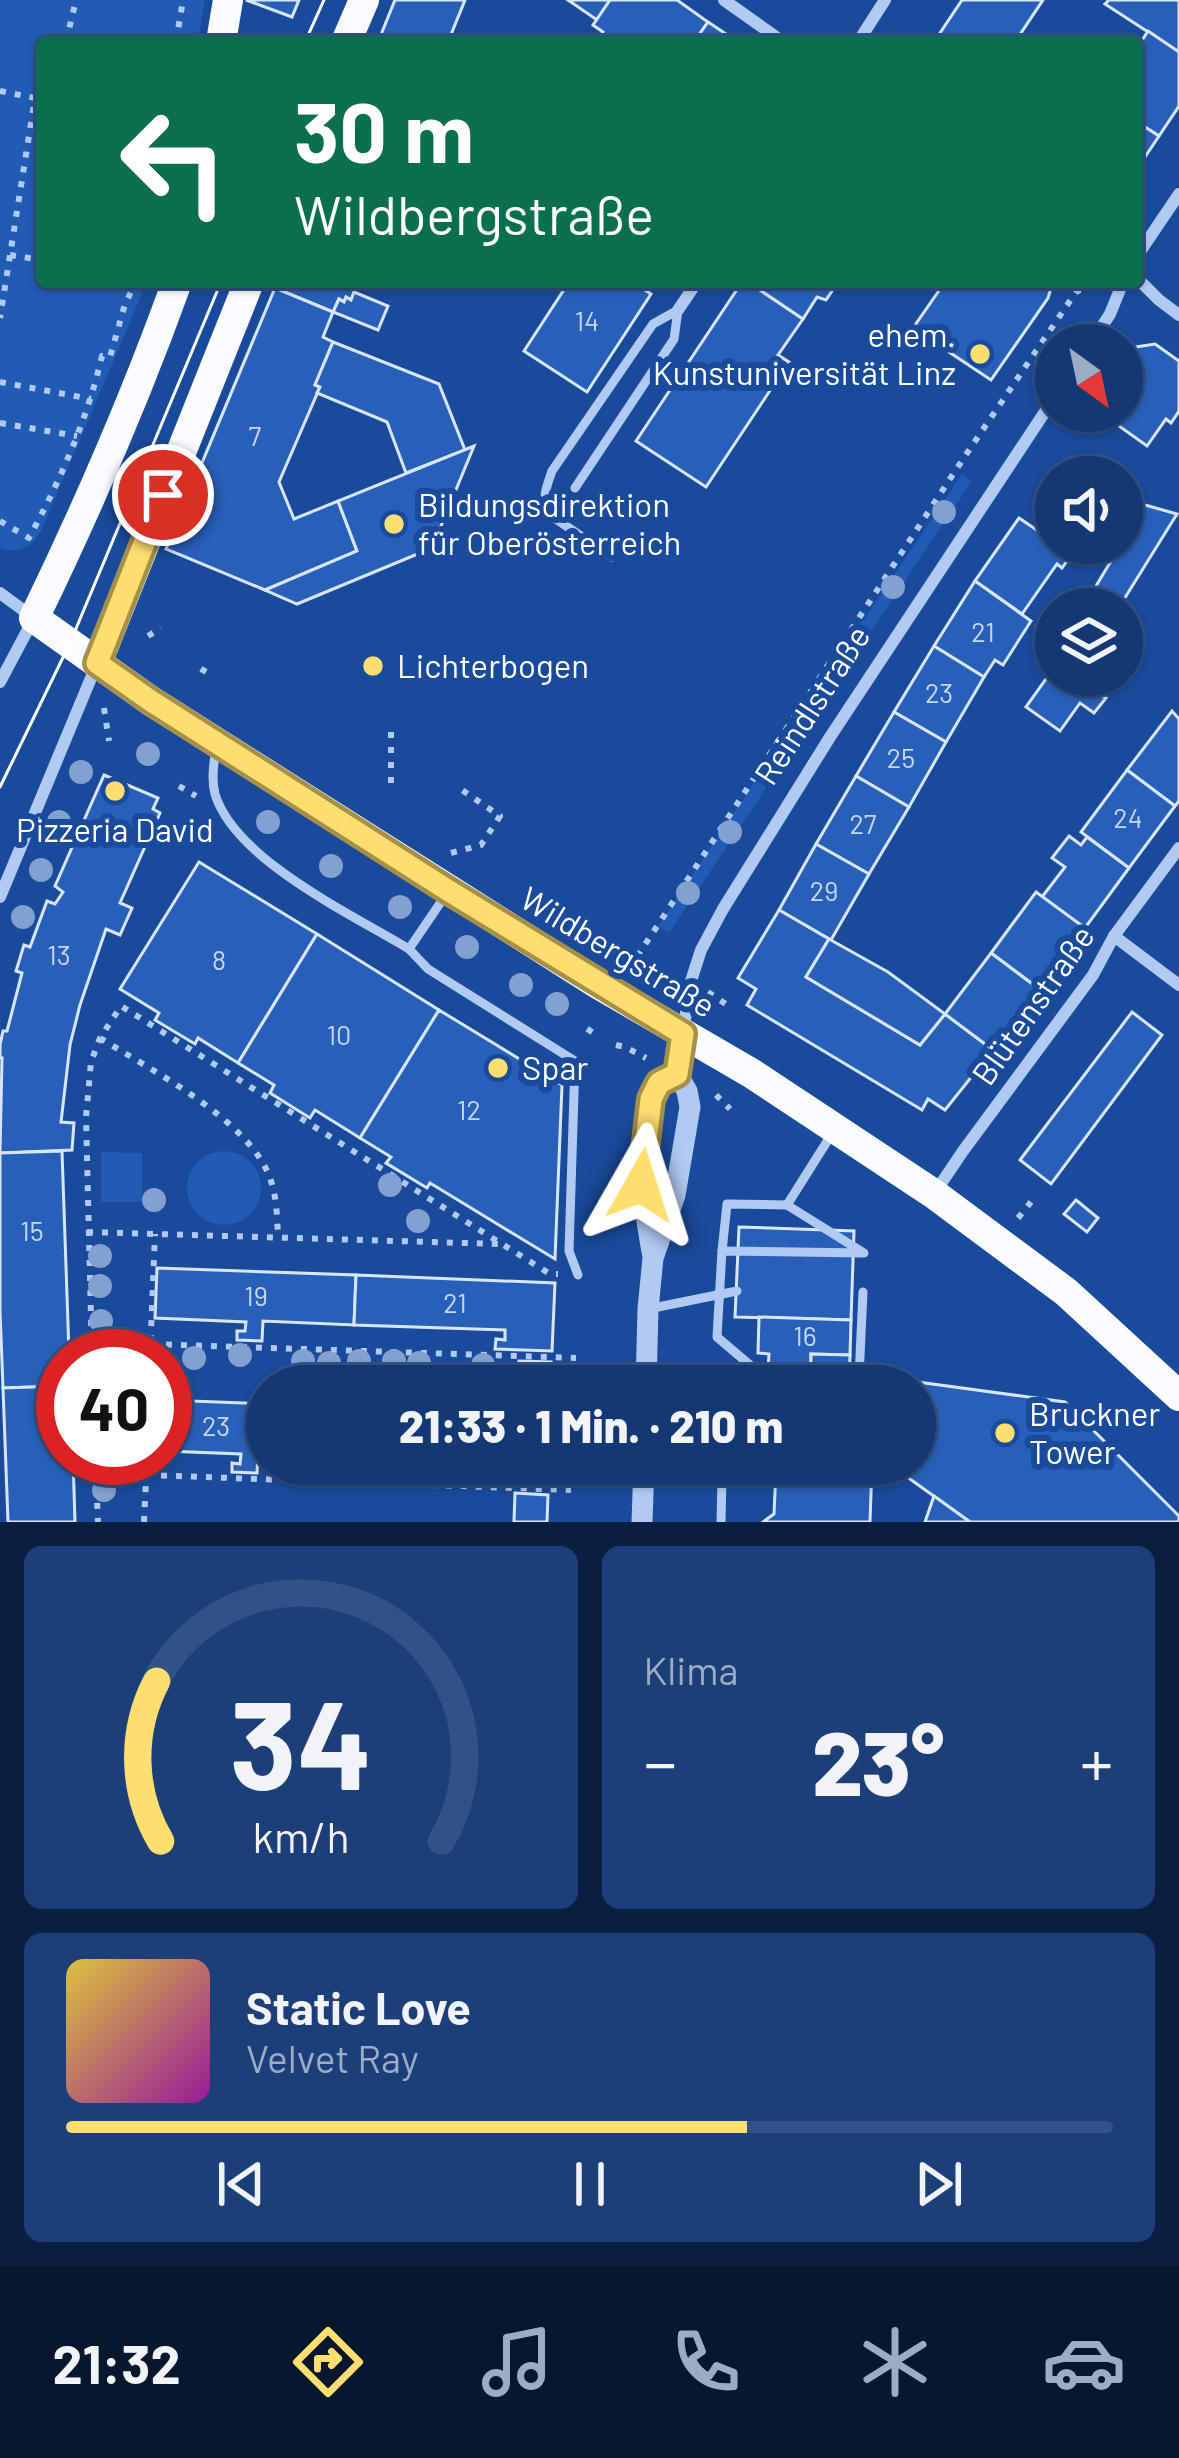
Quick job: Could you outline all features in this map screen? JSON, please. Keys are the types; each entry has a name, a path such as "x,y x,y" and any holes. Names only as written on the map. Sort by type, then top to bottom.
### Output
{"main road":[{"path":"349,36 364,0"},
{"path":"221,36 224,1"},
{"path":"34,618 73,539 175,288"},
{"path":"97,663 247,288"},
{"name":"Wildbergstraße","path":"34,618 151,701 449,891 751,1073 934,1194 1066,1292 1179,1396"}],"street":[{"path":"724,0 775,36"},
{"path":"862,36 885,0"},
{"path":"1143,247 1179,194"},
{"path":"1143,284 1179,315"},
{"path":"678,310 693,288"},
{"path":"1104,324 1121,288"},
{"name":"Reindlstraße","path":"647,1365 653,1258 675,1195 689,1108 687,1090 677,1074 701,950 830,737 1035,427"},
{"name":"Wildbergstraße","path":"0,592 34,618"},
{"path":"0,682 34,618"},
{"path":"0,897 97,663"},
{"name":"Blütenstraße","path":"934,1194 1094,975 1114,936 1179,848"},
{"path":"1114,936 1179,985"},
{"name":"Reindlstraße","path":"653,1258 641,1185 651,1099 659,1083 677,1074"},
{"path":"642,1522 643,1485"}],"lane":[{"path":"575,488 674,338 678,310"},
{"path":"612,557 550,515 544,493 552,471 652,323 678,310"},
{"path":"217,742 213,776 224,814 277,869 409,949 428,969 575,1061 569,1252 578,1275"},
{"path":"409,949 449,891"},
{"path":"787,1205 835,1129"},
{"path":"722,1251 863,1253 787,1205 727,1204 722,1251 717,1337 750,1365"},
{"path":"648,1310 736,1291"},
{"path":"855,1365 863,1292"},
{"path":"721,1522 722,1485"}],"path":[{"path":"67,36 76,0"},
{"path":"177,36 183,0"},
{"path":"0,91 35,98 0,318"},
{"path":"10,255 36,259"},
{"path":"0,521 29,538 92,399 102,356 110,357 133,288"},
{"path":"644,946 1076,292 1085,288"},
{"path":"0,382 92,399"},
{"path":"0,423 76,436"},
{"path":"148,636 161,628"},
{"path":"391,732 391,790"},
{"path":"459,788 500,816 481,845"},
{"path":"91,1329 86,1117 91,1061 121,1006 550,1274 578,1275"},
{"path":"100,1038 210,1108 260,1156 271,1180 278,1238"},
{"path":"722,1098 730,1109"},
{"path":"87,1232 503,1244"},
{"path":"151,1329 154,1234"},
{"path":"192,1345 576,1358"},
{"path":"192,1477 571,1490"},
{"path":"96,1485 98,1522"},
{"path":"144,1522 146,1485"}],"shaded area":[{"path":"0,0 205,0 199,36 36,36 36,288 144,288 42,529 30,545 0,548"},
{"path":"962,474 972,481 669,933 658,926"},
{"path":"224,1151 251,1161 261,1188 251,1215 224,1225 197,1215 187,1188 197,1161"},
{"path":"101,1152 142,1153 142,1202 101,1202"}],"building":[{"path":"246,0 299,0 292,17"},
{"path":"395,0 465,0 450,36 380,36"},
{"path":"568,0 610,0 597,20"},
{"path":"610,0 677,0 708,22 698,36 601,36 603,32 593,25"},
{"path":"962,0 1043,0 1019,36 938,36"},
{"path":"1109,0 1179,0 1179,52 1105,4"},
{"path":"708,22 729,36 698,36"},
{"path":"1148,31 1179,52 1179,106 1159,136 1143,126 1143,39"},
{"path":"1143,126 1159,136 1143,160"},
{"path":"275,288 356,288 351,300 339,299 333,312"},
{"path":"275,288 333,312 323,337 333,342 315,385 320,387 279,482 294,519 338,501 357,551 265,590 166,549"},
{"path":"565,288 642,288 651,294 587,392 524,351"},
{"path":"738,288 757,288 803,319 778,355 789,362 706,487 636,441"},
{"path":"757,288 834,288 826,300 817,297 803,319"},
{"name":"ehem. Kunstuniversität Linz","path":"941,288 1051,288 991,380 913,328"},
{"path":"354,292 388,306 378,330 333,312 339,299 351,300"},
{"path":"333,342 439,384 465,450 406,473 387,422 317,393 320,387 315,385"},
{"path":"1155,344 1179,361 1179,411 1171,423 1166,419 1147,446 1127,432 1143,432 1143,346"},
{"name":"Bildungsdirektion für Oberösterreich","path":"474,446 432,548 297,604 265,590 357,551 338,501"},
{"path":"1143,508 1177,514 1131,588 1095,588 1109,564 1143,564"},
{"path":"1019,518 1035,529 1035,564 1057,564 1040,588 1035,588 1022,614 975,581"},
{"path":"975,581 1031,621 1003,665 995,660 984,677 934,646"},
{"path":"934,646 984,677 946,742 894,712"},
{"path":"1035,694 1106,698 1094,713 1080,703 1060,731 1026,707"},
{"path":"1172,711 1179,719 1179,801 1175,806 1127,770"},
{"path":"894,712 946,742 909,807 856,776"},
{"path":"1127,770 1175,806 1129,868 1081,832"},
{"path":"104,775 158,798 153,809 160,813 120,903 132,908 120,935 106,929 80,1005 61,1122 74,1123 72,1150 0,1153 0,1045 22,973 16,971 47,901 55,904 63,892 55,886"},
{"path":"856,776 909,807 869,874 816,844"},
{"path":"1069,836 1081,845 1087,837 1129,868 1085,928 1042,897 1065,867 1052,858"},
{"path":"816,844 869,874 831,940 779,910"},
{"path":"199,862 317,934 238,1063 198,1038 195,1044 155,1020 159,1013 120,989"},
{"path":"1036,892 1085,928 1039,989 991,953"},
{"path":"779,910 829,939 806,977 920,1045 945,1014 993,1050 945,1110 928,1099 922,1110 747,1005 756,989 738,978"},
{"path":"317,934 439,1010 360,1138 315,1110 310,1118 270,1093 274,1085 238,1063"},
{"path":"829,939 888,972 945,1014 920,1045 806,977"},
{"path":"991,953 1039,989 993,1050 945,1014"},
{"path":"439,1010 562,1085 555,1259 430,1183 427,1188 386,1163 391,1157 360,1138"},
{"path":"1132,1012 1162,1035 1051,1184 1020,1160"},
{"path":"62,1151 68,1329 36,1329 36,1387 3,1388 0,1153"},
{"path":"1076,1200 1098,1218 1087,1232 1064,1214"},
{"path":"739,1227 854,1231 851,1320 735,1317"},
{"path":"157,1268 356,1275 354,1325 263,1321 262,1341 237,1340 237,1331 245,1331 246,1322 155,1318"},
{"path":"356,1275 555,1283 552,1351 495,1349 496,1339 505,1340 505,1330 354,1325"},
{"path":"759,1317 851,1320 850,1355 811,1354 811,1365 768,1365 769,1354 758,1353"},
{"path":"811,1354 850,1355 850,1365 811,1365"},
{"path":"519,1361 551,1362 551,1365 519,1365"},
{"name":"Bruckner Tower","path":"936,1384 1065,1402 1179,1516 1179,1522 970,1522 918,1485 936,1485"},
{"path":"36,1387 36,1485 74,1485 75,1522 8,1522 3,1388"},
{"path":"192,1401 246,1403 246,1473 232,1472 232,1463 240,1464 241,1454 192,1452"},
{"path":"775,1485 871,1485 870,1522 763,1522 774,1514"},
{"path":"515,1493 548,1495 547,1522 514,1522"},
{"path":"934,1496 970,1522 925,1522"}],"tram line":[{"path":"308,36 324,0"},
{"path":"0,787 70,643 218,288"}],"place":[{"name":"ehem. Kunstuniversität Linz","path":"980,354"},
{"name":"Bildungsdirektion für Oberösterreich","path":"394,524"},
{"name":"Lichterbogen","path":"373,666"},
{"name":"Pizzeria David","path":"115,791"},
{"name":"Spar","path":"498,1068"},
{"name":"Bruckner Tower","path":"1005,1433"}],"route":[{"path":"163,495 97,663 449,891 683,1034 677,1074 659,1083 651,1099 641,1185"}]}
